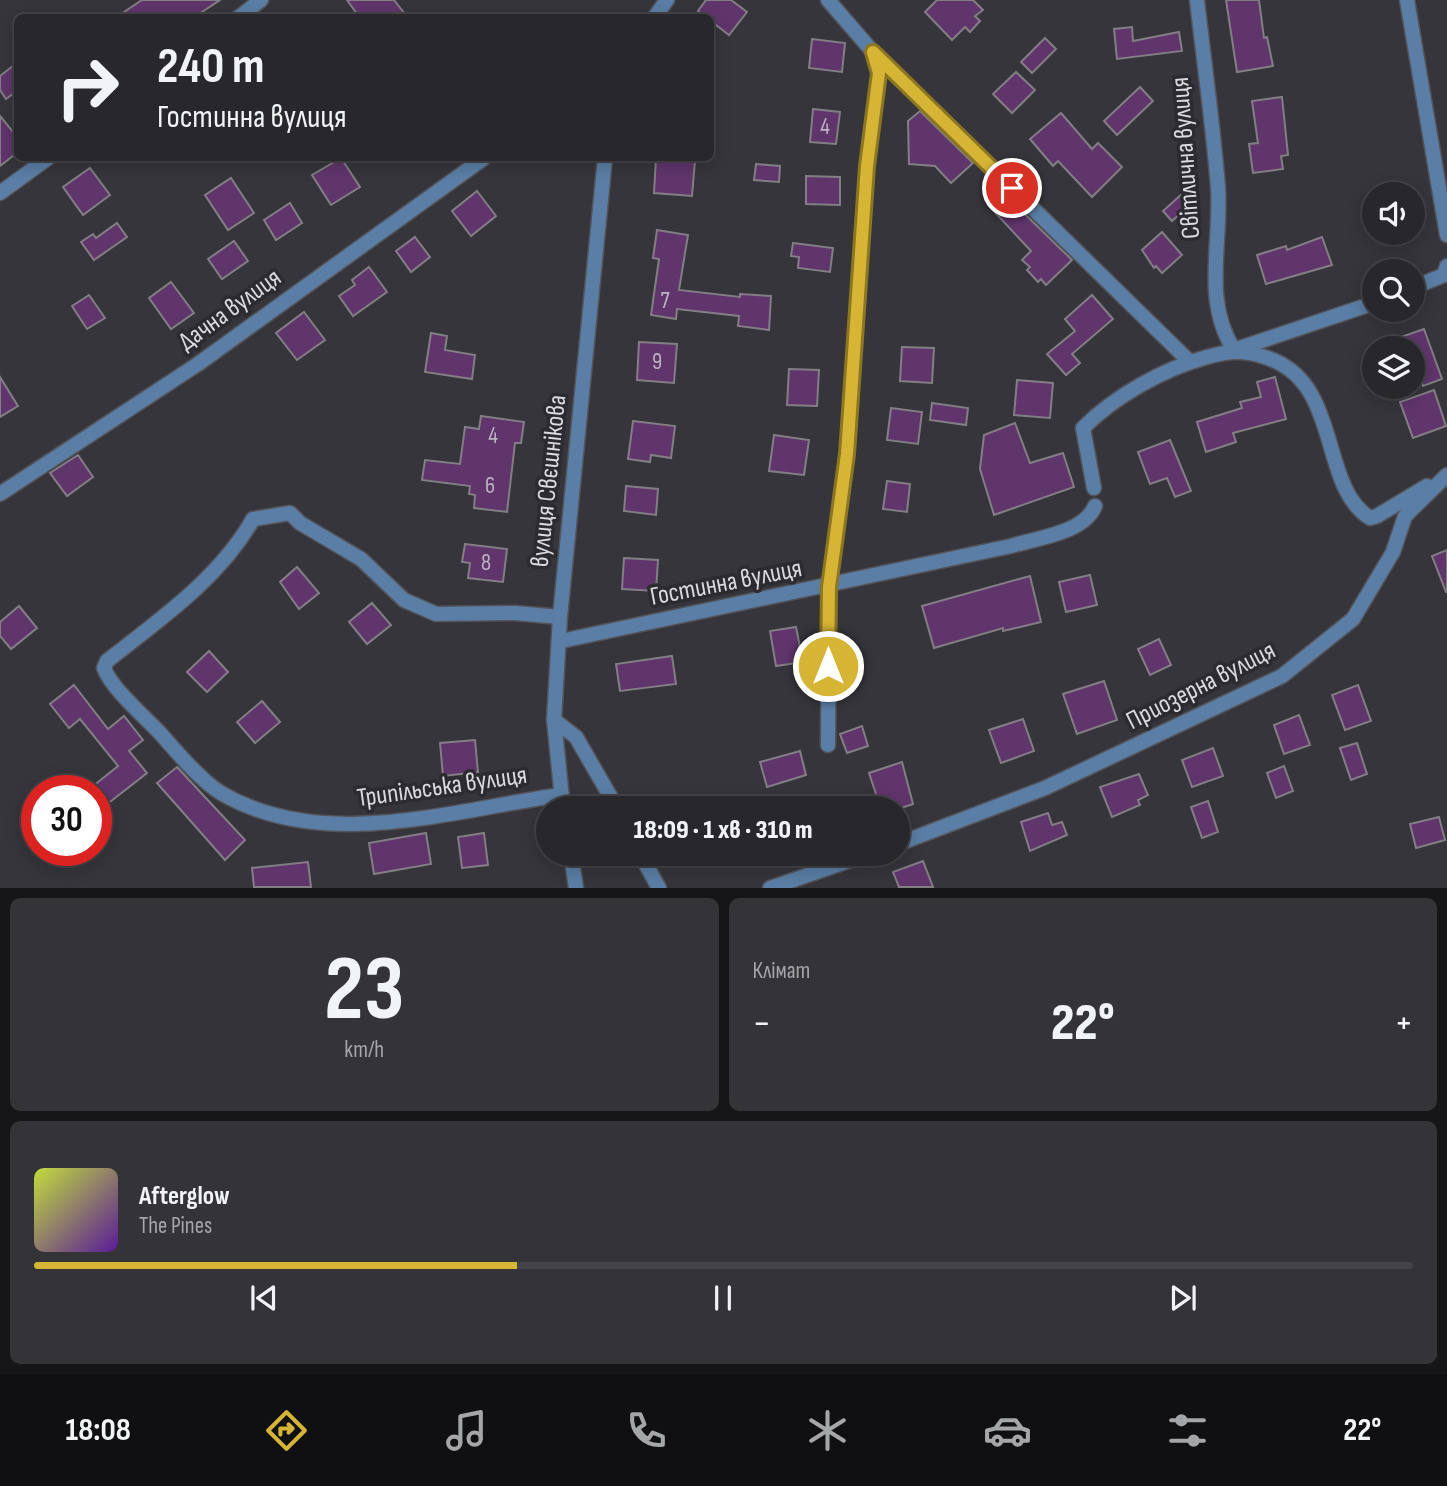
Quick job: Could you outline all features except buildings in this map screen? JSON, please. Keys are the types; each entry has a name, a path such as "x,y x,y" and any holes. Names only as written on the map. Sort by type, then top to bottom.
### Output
{"street":[{"path":"242,14 261,0"},
{"path":"828,0 873,52 1190,362"},
{"name":"Світлична вулиця","path":"1196,0 1218,190 1216,296 1221,329 1234,350"},
{"path":"1407,0 1447,235"},
{"path":"828,745 829,587 847,454 867,166 879,73 873,52"},
{"path":"0,193 44,161"},
{"name":"Дачна вулиця","path":"0,494 198,364 480,161"},
{"name":"вулиця Свєшнікова","path":"561,796 554,720 561,641 560,617 605,161"},
{"path":"1425,283 1444,275 1447,266"},
{"path":"1094,488 1083,428 1106,407 1190,362 1362,307"},
{"path":"1234,350 1256,353 1281,363 1295,373 1307,388 1324,422 1345,486 1356,506 1370,519 1447,475"},
{"name":"Приозерна вулиця","path":"910,839 1045,788 1282,676 1353,619 1393,552 1405,516 1447,475"},
{"name":"Гостинна вулиця","path":"561,641 829,587 1011,546 1051,534 1090,517 1095,506"},
{"name":"Трипільська вулиця","path":"536,805 348,825 309,823 270,814 219,792 165,739 106,674 104,668 107,662 200,584 242,540 253,519 274,513 290,513 300,523 361,559 404,600 436,614 515,613 560,617"},
{"path":"554,720 576,737 610,796"},
{"path":"572,866 576,887"},
{"path":"647,866 659,887"},
{"path":"770,887 833,866"}],"route":[{"path":"828,666 829,587 847,454 867,166 879,73 873,52 1012,188"}]}
